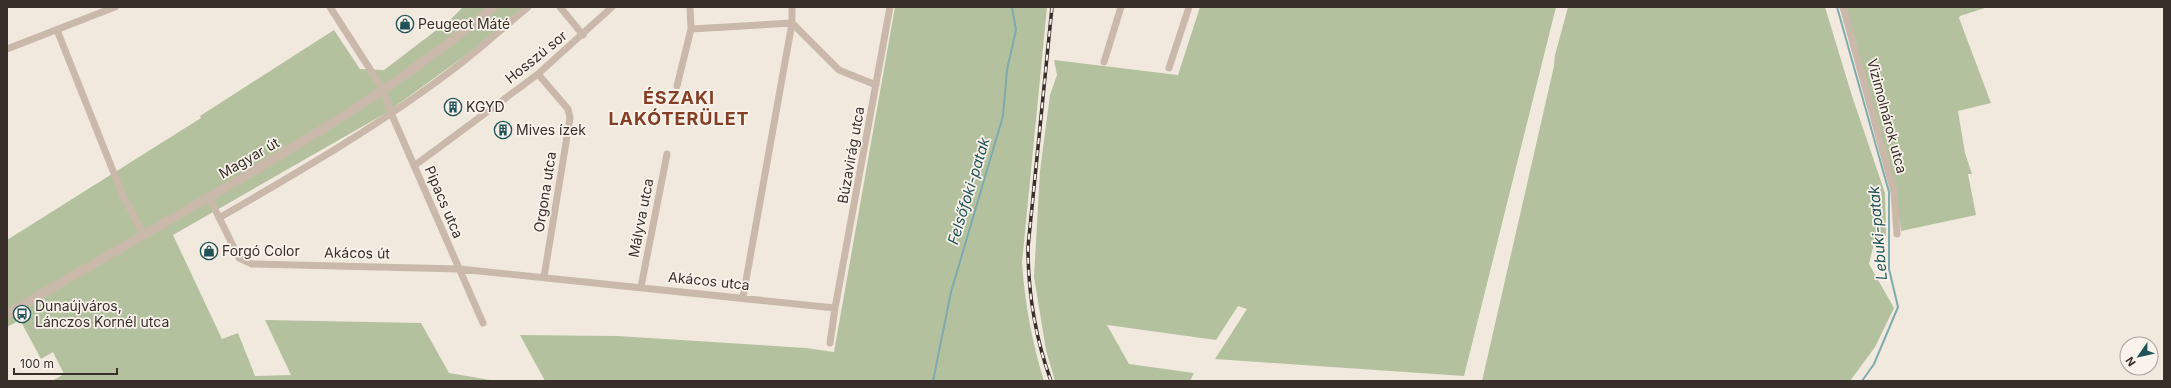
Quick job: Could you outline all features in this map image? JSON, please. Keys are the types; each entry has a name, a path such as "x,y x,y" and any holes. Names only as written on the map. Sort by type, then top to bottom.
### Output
{"street":[{"path":"7,49 114,7"},
{"name":"Pipacs utca","path":"330,7 384,91 391,113 483,323"},
{"name":"Magyar út","path":"7,314 302,143 384,91 466,30 494,7"},
{"path":"219,218 326,155 391,113 460,64 528,7"},
{"path":"560,7 583,34"},
{"name":"Hosszú sor","path":"414,166 538,74 612,7"},
{"path":"677,86 691,29 690,7"},
{"path":"742,297 792,23 792,7"},
{"name":"Búzavirág utca","path":"835,308 890,7"},
{"path":"1104,62 1121,7"},
{"path":"1169,68 1189,7"},
{"name":"Vizimolnárok utca","path":"1844,7 1894,192 1897,234"},
{"path":"691,29 792,23 839,70 876,85"},
{"path":"57,30 123,196 144,235"},
{"name":"Orgona utca","path":"538,74 568,109 570,118 544,277"},
{"name":"Mályva utca","path":"642,287 667,154"},
{"name":"Akácos út","path":"209,197 239,258 252,264 459,269 544,277"},
{"name":"Akácos utca","path":"544,277 835,308"},
{"path":"830,343 835,308"}],"green space":[{"path":"463,7 528,7 484,42 386,113 173,235 222,339 238,333 255,376 291,375 265,320 421,323 449,373 496,381 52,381 64,374 53,352 41,359 20,320 7,327 7,240 201,118 200,116 334,30 360,69 384,70 451,19"},
{"path":"895,7 1047,7 1022,263 1030,323 1044,381 545,381 520,335 617,336 806,348 834,352"},
{"path":"1200,7 1556,7 1464,376 1215,359 1247,309 1238,306 1216,340 1107,325 1129,364 1194,373 1190,381 1055,381 1046,350 1034,277 1040,171 1050,95 1057,75 1054,60 1178,75"},
{"path":"1568,7 1825,7 1852,96 1885,193 1886,235 1875,239 1869,264 1894,308 1875,347 1850,381 1482,381 1554,66 1555,55"},
{"path":"1846,7 1988,7 1960,16 1959,18 1991,103 1958,111 1965,153 1972,174 1968,174 1976,215 1901,231 1895,191"}],"waterway":[{"name":"Felsőfoki-patak","path":"933,381 951,292 1003,116 1007,70 1016,30 1012,7"},
{"name":"Lebuki-patak","path":"1837,7 1889,192 1889,269 1898,307 1874,364 1862,381"}],"railway":[{"path":"1051,381 1045,365 1037,332 1031,298 1028,247 1052,7"}],"place":[{"name":"Peugeot Máté","path":"405,24"},
{"name":"KGYD","path":"453,107"},
{"name":"Mives ízek","path":"503,130"},
{"name":"Forgó Color","path":"209,251"},
{"name":"Dunaújváros, Lánczos Kornél utca","path":"22,314"}],"district":[{"name":"ÉSZAKI LAKÓTERÜLET","path":"679,108"}]}
